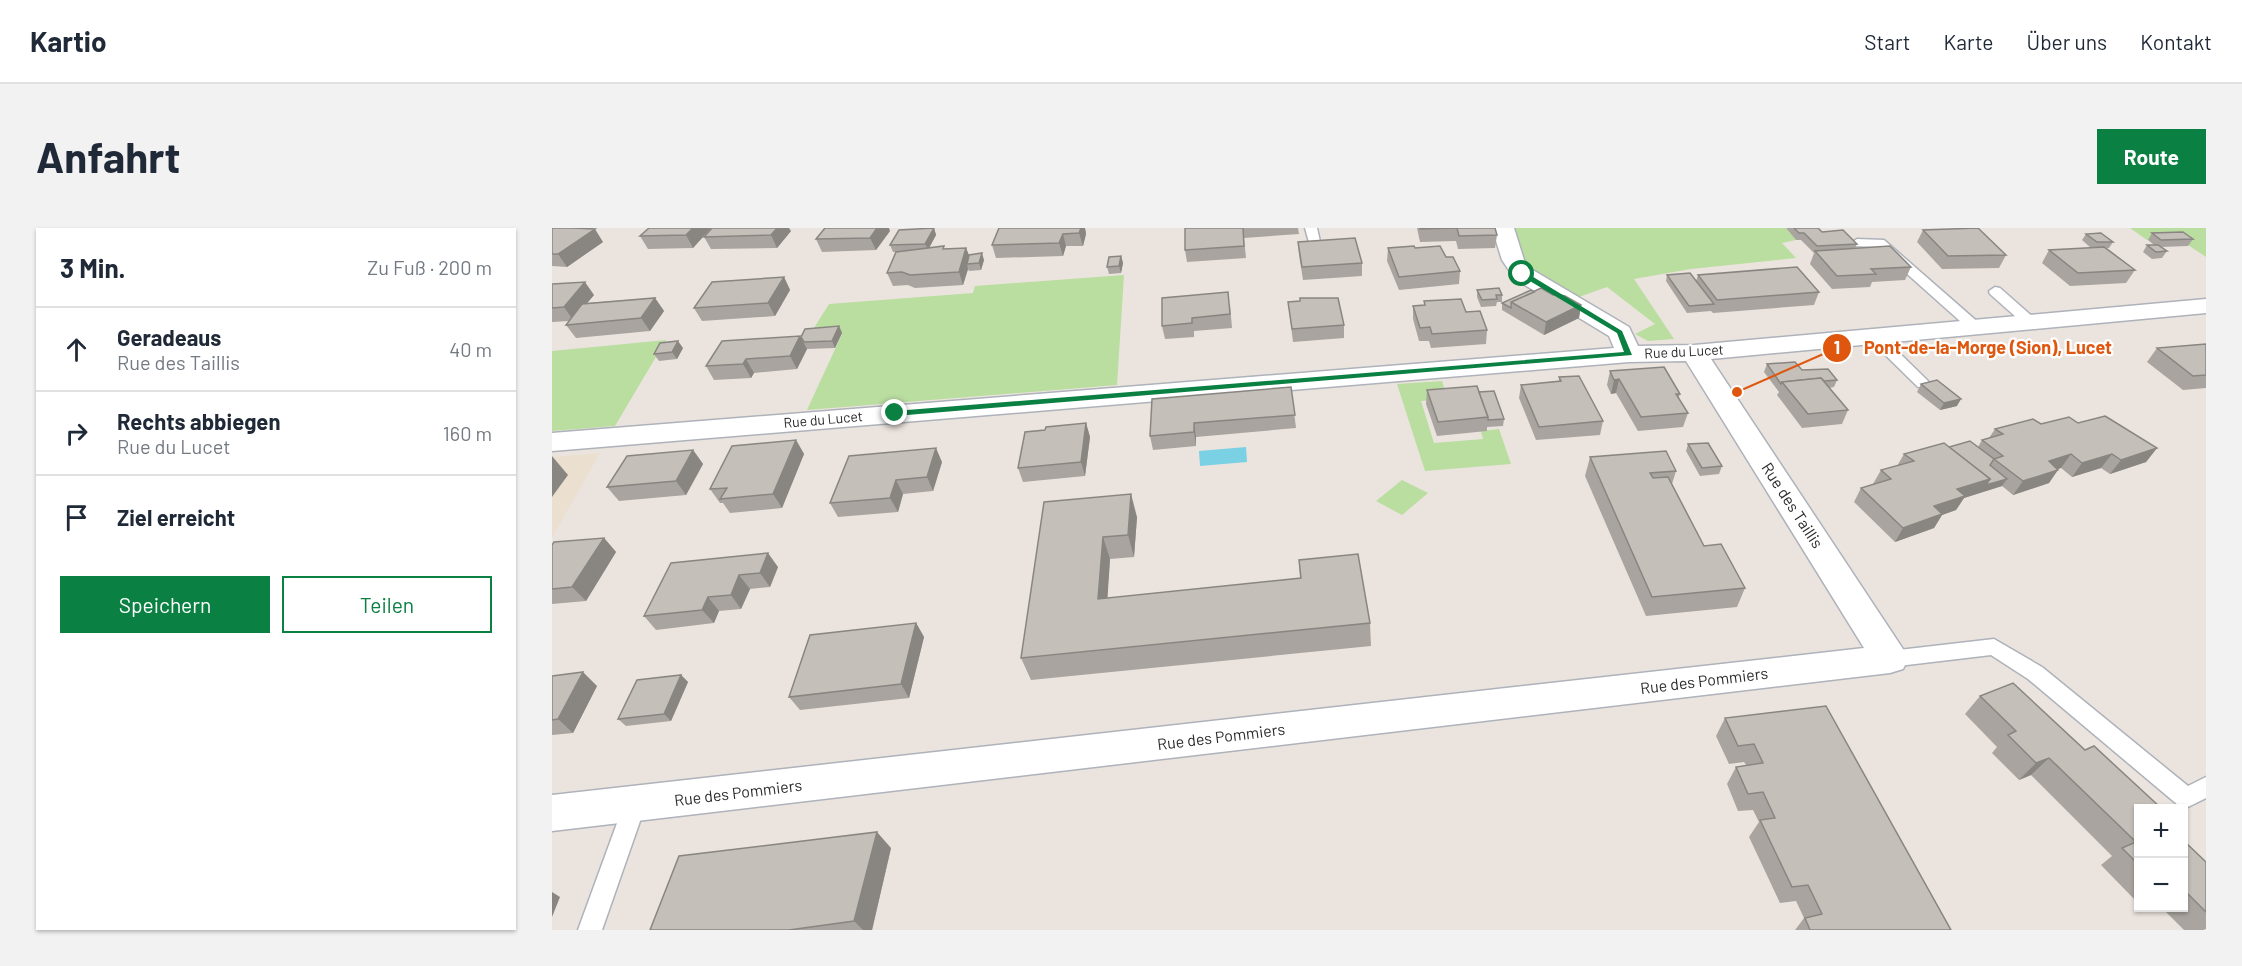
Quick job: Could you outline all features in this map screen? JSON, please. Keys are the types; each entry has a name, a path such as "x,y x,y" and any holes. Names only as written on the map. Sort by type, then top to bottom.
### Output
{"street":[{"path":"1503,228 1513,260 1522,274 1620,332 1629,354"},
{"name":"Rue du Lucet","path":"552,442 1629,354 1694,353 2206,306"},
{"name":"Rue des Taillis","path":"1694,353 1890,659"},
{"name":"Rue des Pommiers","path":"552,813 1890,659"}],"lane":[{"path":"1311,228 1315,246"},
{"path":"1857,243 1880,243 1975,327"},
{"path":"1995,291 2030,322"},
{"path":"1874,336 1923,384"},
{"path":"1890,659 1994,647 2035,673 2186,798 2206,787"},
{"path":"590,930 635,804"}],"shaded area":[{"path":"600,453 552,538 552,457"}],"green space":[{"path":"1512,228 1786,228 1796,240 1782,243 1796,258 1691,269 1634,279 1674,339 1648,341 1635,334 1655,324 1607,287 1576,298 1532,272 1520,260"},
{"path":"2130,228 2206,228 2206,257 2179,239 2147,240"},
{"path":"1124,275 1117,385 807,410 842,334 809,336 829,304 973,293 975,286"},
{"path":"666,340 615,426 552,431 552,351"},
{"path":"1442,381 1448,399 1421,401 1434,443 1483,439 1481,431 1499,429 1511,464 1425,471 1397,384"},
{"path":"1402,480 1428,493 1402,515 1376,501"}],"water":[{"path":"1246,447 1247,462 1200,466 1199,451"}],"building":[{"path":"552,228 595,229 558,254 552,254"},
{"path":"649,228 693,228 686,235 640,236"},
{"path":"712,228 777,228 771,235 704,237"},
{"path":"825,228 877,228 870,238 816,239"},
{"path":"934,228 925,244 890,245 899,230"},
{"path":"999,228 1081,228 1079,233 1063,234 1059,243 992,245"},
{"path":"1185,228 1243,228 1244,246 1185,250"},
{"path":"1457,228 1495,228 1497,235 1459,236"},
{"path":"1794,228 1818,228 1822,232 1843,230 1857,244 1817,246 1804,233 1799,233"},
{"path":"1978,228 2006,255 1948,256 1923,230"},
{"path":"2183,232 2193,239 2161,240 2152,233"},
{"path":"2101,233 2113,242 2097,242 2086,234"},
{"path":"1355,238 1362,263 1302,267 1298,242"},
{"path":"2147,245 2158,245 2167,251 2156,252"},
{"path":"944,246 943,249 966,248 959,272 910,275 902,272 887,273 896,252"},
{"path":"1414,246 1415,248 1440,246 1446,257 1453,257 1460,271 1399,277 1388,248"},
{"path":"1890,246 1911,267 1871,269 1876,274 1837,276 1815,251"},
{"path":"2104,247 2135,270 2078,273 2049,250"},
{"path":"982,253 979,263 967,264 969,255"},
{"path":"1121,256 1119,266 1107,267 1109,257"},
{"path":"1797,267 1819,292 1717,300 1698,275"},
{"path":"1690,273 1714,304 1689,306 1667,275"},
{"path":"784,277 768,303 694,308 712,282"},
{"path":"585,282 564,307 552,308 552,284"},
{"path":"1499,288 1502,295 1496,295 1497,299 1482,300 1477,290"},
{"path":"1541,288 1553,295 1565,296 1581,305 1546,322 1511,302"},
{"path":"1531,290 1534,292 1511,302 1511,308 1502,303"},
{"path":"1228,292 1230,314 1192,318 1192,323 1162,326 1162,298"},
{"path":"655,298 641,318 566,325 582,304"},
{"path":"1300,298 1338,298 1344,325 1292,329 1288,302 1300,301"},
{"path":"1461,299 1466,312 1480,311 1487,330 1432,334 1430,327 1420,328 1413,306 1425,305 1424,301"},
{"path":"839,326 832,341 804,342 801,337 805,329"},
{"path":"800,336 790,356 746,359 743,364 706,366 722,341"},
{"path":"678,341 672,352 654,354 660,343"},
{"path":"2206,344 2206,375 2193,376 2157,348"},
{"path":"1795,362 1802,370 1828,369 1837,380 1824,381 1821,378 1782,382 1781,384 1767,364"},
{"path":"1664,367 1680,394 1676,394 1688,413 1641,417 1619,379 1614,380 1610,371"},
{"path":"1579,376 1603,421 1539,427 1521,385 1561,381 1559,377"},
{"path":"1821,378 1848,410 1808,414 1782,382"},
{"path":"1937,380 1961,399 1944,403 1921,384"},
{"path":"1477,386 1488,417 1438,422 1427,390"},
{"path":"1291,387 1295,415 1194,423 1194,432 1150,436 1152,399"},
{"path":"1494,391 1504,419 1488,420 1479,392"},
{"path":"2105,416 2157,448 2121,460 2112,454 2082,463 2071,454 2049,461 2058,470 2023,481 1994,459 2003,456 1982,440 2003,434 1995,429 2033,419 2041,424 2069,417 2078,423"},
{"path":"1086,423 1081,462 1018,468 1025,432 1045,430 1046,427"},
{"path":"796,440 773,494 720,499 727,488 710,489 732,446"},
{"path":"1970,441 1994,459 1990,465 2007,479 1986,485 1990,479 1949,447"},
{"path":"1708,443 1722,466 1702,468 1688,444"},
{"path":"1944,443 1990,479 1957,489 1965,496 1934,506 1942,514 1903,528 1861,488 1891,479 1881,470 1914,461 1904,454"},
{"path":"936,448 927,477 896,480 890,498 830,503 849,456"},
{"path":"693,450 676,481 607,487 627,456"},
{"path":"1666,451 1676,471 1650,473 1653,478 1668,477 1704,546 1721,544 1745,588 1652,597 1590,457"},
{"path":"1131,494 1128,535 1103,537 1098,599 1301,578 1299,560 1358,554 1370,623 1021,658 1044,502"},
{"path":"604,538 572,587 552,589 552,545 554,542"},
{"path":"768,553 760,573 739,575 731,595 708,597 702,610 644,616 671,563"},
{"path":"916,623 901,684 789,697 810,635"},
{"path":"583,672 558,719 552,720 552,676"},
{"path":"681,675 664,714 618,719 637,680"},
{"path":"2013,683 2085,750 2094,746 2157,804 2134,804 2134,840 2049,758 2036,763 2008,735 2016,731 1980,696"},
{"path":"1826,706 1951,930 1810,930 1805,918 1822,914 1808,885 1792,887 1760,820 1775,818 1763,792 1748,794 1736,767 1763,763 1754,744 1738,746 1725,718"},
{"path":"877,832 854,921 789,930 650,930 679,856"},
{"path":"2134,843 2134,860 2122,848"},
{"path":"2188,845 2206,862 2206,912 2188,894"}],"place":[{"name":"Pont-de-la-Morge (Sion), Lucet","path":"1737,392"}],"route":[{"path":"895,413 1629,354 1620,332 1522,274"}]}
